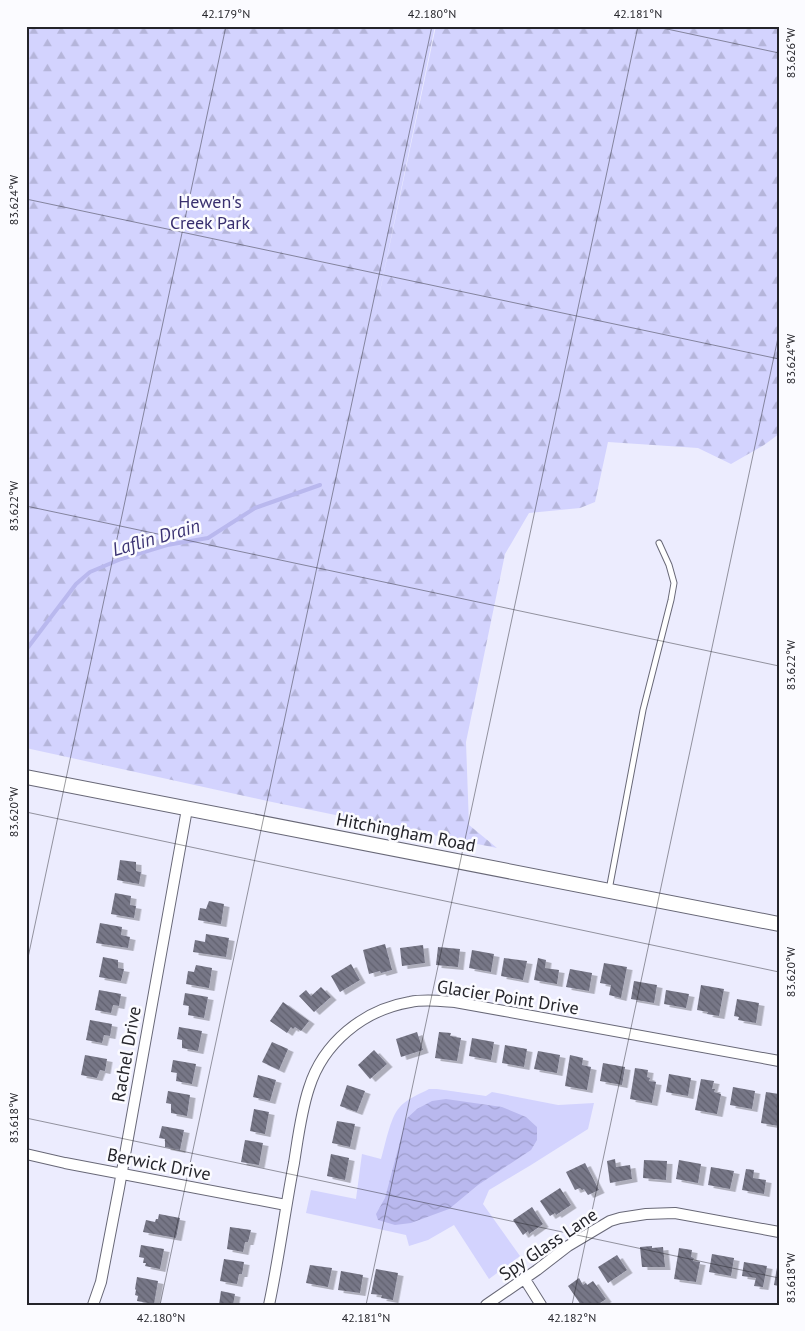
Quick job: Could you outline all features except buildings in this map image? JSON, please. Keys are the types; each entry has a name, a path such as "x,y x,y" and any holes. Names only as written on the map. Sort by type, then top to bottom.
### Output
{"street":[{"name":"Hitchingham Road","path":"26,777 779,924"},
{"name":"Rachel Drive","path":"93,1305 101,1282 187,809"},
{"name":"Glacier Point Drive","path":"269,1305 308,1089 316,1069 327,1052 343,1034 358,1022 376,1012 412,1001 455,1002 778,1057"},
{"name":"Berwick Drive","path":"26,1154 286,1205"},
{"name":"Spy Glass Lane","path":"486,1305 568,1246 610,1221 658,1213 674,1214 779,1232"},
{"path":"524,1278 541,1305"}],"lane":[{"path":"609,891 643,710 674,583 669,564 659,543"}],"green space":[{"name":"Hewen's Creek Park","path":"26,26 435,26 372,329 436,26 779,26 779,434 731,464 698,448 608,442 595,502 580,508 529,513 505,554 466,742 469,825 497,848 272,802 26,748"},
{"path":"429,1089 486,1096 492,1092 558,1105 594,1103 588,1129 489,1190 483,1204 520,1256 489,1279 454,1225 428,1240 409,1246 406,1235 306,1213 311,1190 356,1199 362,1154 381,1159 390,1125 399,1108 405,1102"}],"water":[{"path":"446,1099 502,1107 526,1117 537,1127 537,1140 531,1150 478,1185 449,1209 411,1223 395,1225 378,1220 376,1214 385,1198 406,1119 417,1109 432,1101"}],"waterway":[{"name":"Laflin Drain","path":"26,650 76,584 90,572 121,559 167,545 208,538 255,508 320,485"}]}
